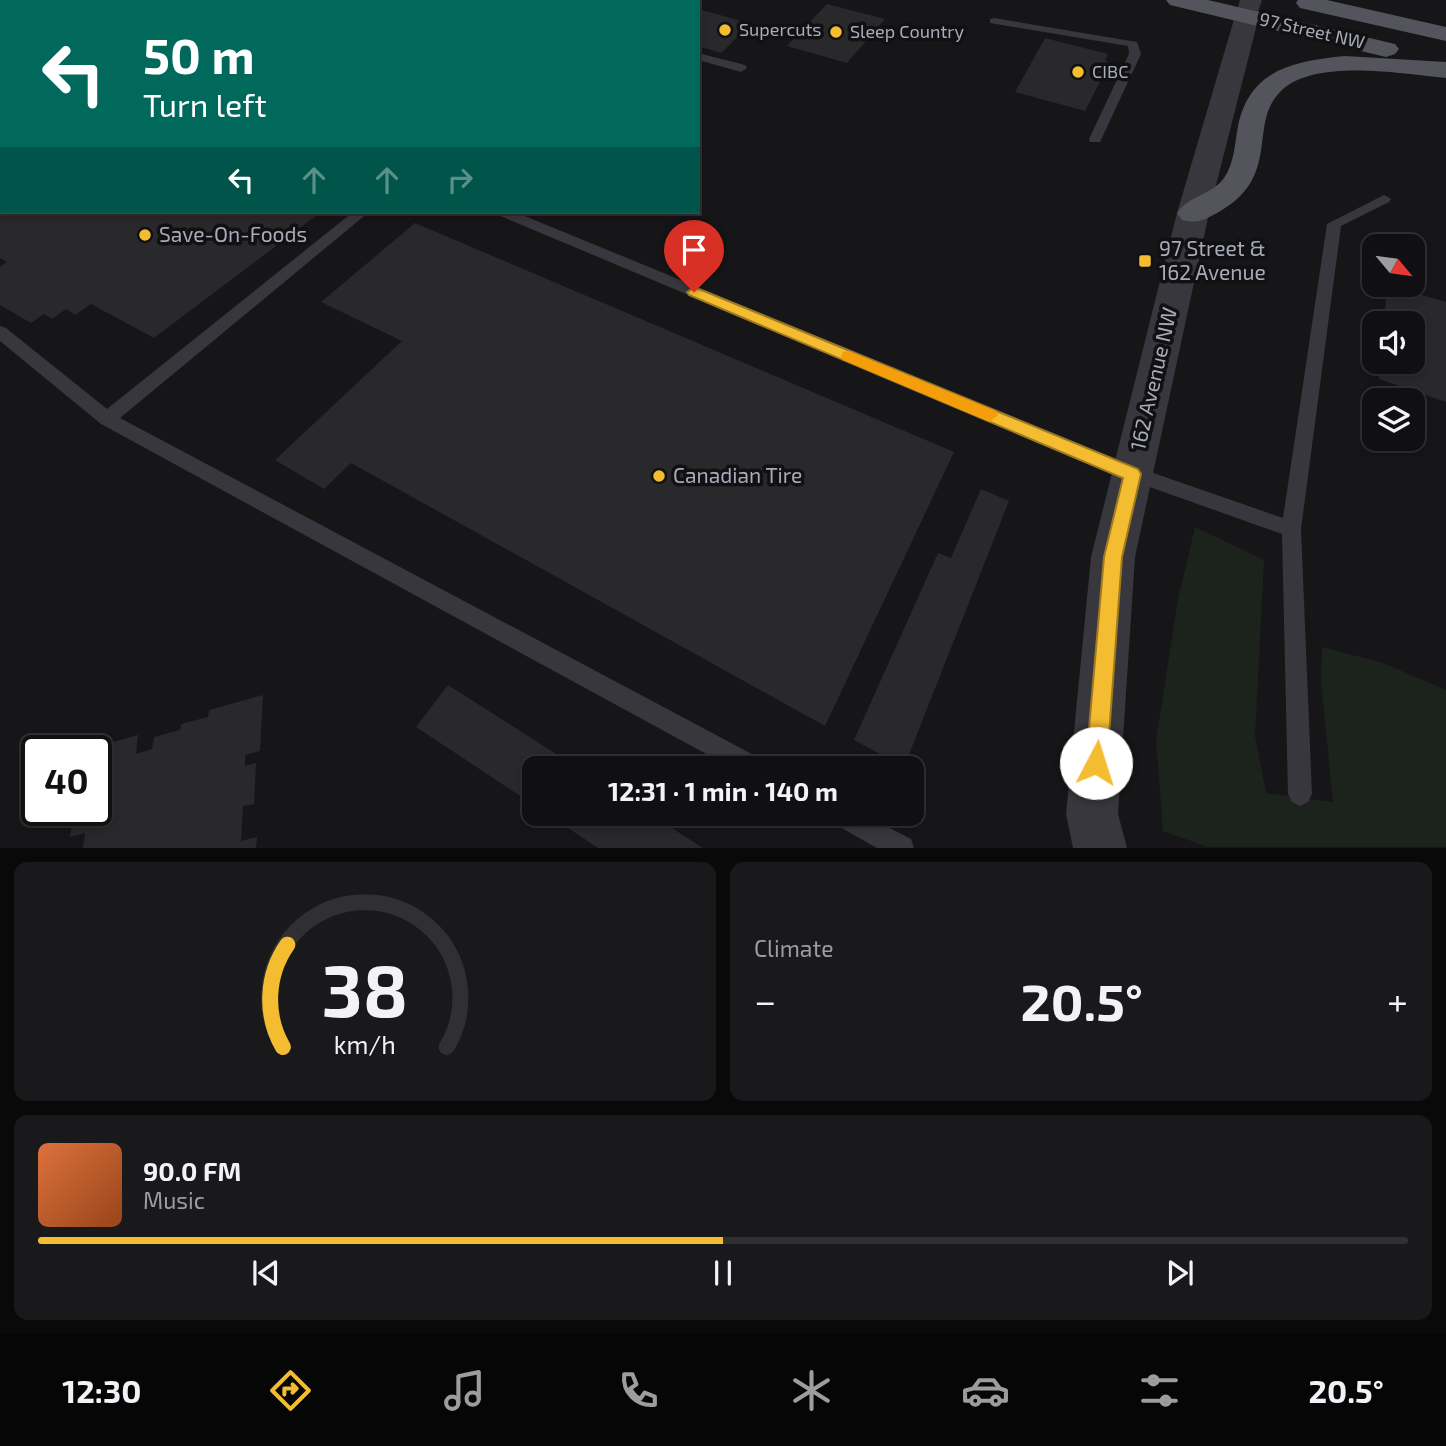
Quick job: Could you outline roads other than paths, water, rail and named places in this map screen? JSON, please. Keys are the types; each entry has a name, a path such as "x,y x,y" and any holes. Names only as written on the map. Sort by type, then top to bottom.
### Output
{"main road":[{"name":"97 Street NW","path":"1178,0 1249,8 1446,63"},
{"name":"97 Street NW","path":"1293,0 1446,34"},
{"path":"1193,213 1230,191 1243,170 1260,100 1283,75 1340,63 1446,70"}],"street":[{"name":"162 Avenue NW","path":"1100,848 1092,814 1113,557 1193,213 1249,8"}],"lane":[{"path":"994,21 1133,44 1135,54 1095,139"},
{"path":"700,57 741,68"},
{"path":"1300,794 1292,529 1334,223 1384,199"},
{"path":"107,419 360,214"},
{"path":"508,214 1133,474 1292,529"},
{"path":"0,332 107,419 733,756"},
{"path":"861,826 902,848"}],"place":[{"name":"Supercuts","path":"725,30"},
{"name":"Sleep Country","path":"836,32"},
{"name":"CIBC","path":"1078,72"},
{"name":"Save-On-Foods","path":"145,235"},
{"name":"97 Street & 162 Avenue","path":"1145,261"},
{"name":"Canadian Tire","path":"659,476"}]}
